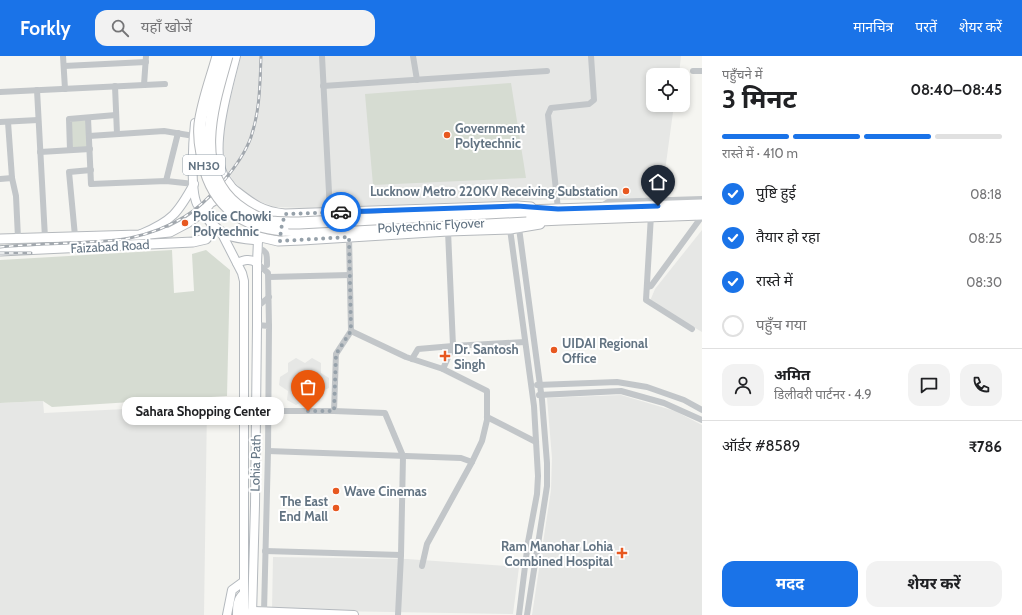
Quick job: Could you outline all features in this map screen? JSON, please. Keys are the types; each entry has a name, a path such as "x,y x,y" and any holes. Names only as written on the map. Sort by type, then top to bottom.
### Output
{"highway":[{"name":"Polytechnic Flyover","path":"218,56 200,124 200,145 206,176 214,192 225,206 251,222 271,229 300,231 560,214"},
{"name":"Polytechnic Flyover","path":"227,56 214,105 210,132 210,159 214,174 222,189 231,200 242,209 258,218 271,222 299,223 527,216"},
{"name":"NH30","path":"560,214 599,208 702,205"},
{"name":"NH30","path":"560,214 700,217"}],"main road":[{"path":"213,56 196,119 194,136 194,184 198,204 204,211 208,220 218,230 232,237 259,242 448,231 515,229 560,214"},
{"path":"236,56 222,117 219,160 222,173 233,189 248,201 270,212 285,214 517,206 560,214"},
{"path":"193,169 202,171 217,169 221,166"},
{"path":"139,235 172,217 183,203 194,184"},
{"name":"Faizabad Road","path":"0,239 139,235 170,232 187,223 204,211 210,203 233,189"},
{"path":"259,242 270,212"},
{"path":"280,241 281,229 285,214"},
{"name":"Faizabad Road","path":"0,251 193,242 206,239 218,230"},
{"name":"Lohia Path","path":"218,230 237,263 244,281 244,615"},
{"name":"Lohia Path","path":"252,613 257,263 259,242"},
{"path":"237,263 248,259 257,263"},
{"path":"227,615 232,590 243,582"},
{"path":"236,615 239,598 243,593"},
{"path":"252,613 264,612 354,615"}],"street":[{"path":"63,56 65,89"},
{"path":"101,64 102,56"},
{"path":"322,56 330,212"},
{"path":"413,56 417,80"},
{"path":"560,214 548,115 551,108 589,104 594,100 591,56"},
{"path":"64,66 146,59 144,85"},
{"path":"323,86 547,71"},
{"path":"693,71 702,71"},
{"path":"0,92 165,84"},
{"path":"115,86 117,134"},
{"path":"37,90 44,238"},
{"path":"70,150 69,119 116,115"},
{"path":"88,118 91,184 166,181 194,184"},
{"path":"0,122 38,120"},
{"path":"8,122 12,178 16,196 18,238"},
{"path":"89,136 164,131 194,136"},
{"path":"166,181 178,133"},
{"path":"40,152 90,149"},
{"path":"75,236 68,172 91,170"},
{"path":"0,179 12,178"},
{"path":"599,208 608,202 702,199"},
{"path":"651,215 646,300 692,329"},
{"path":"647,287 651,286 700,217"},
{"path":"515,229 526,280 542,395 547,462 547,486 528,615"},
{"path":"515,229 517,281 531,385 538,476 537,494 528,542 519,615"},
{"path":"443,369 453,346 448,231"},
{"path":"334,411 336,354 351,331 349,237"},
{"path":"259,242 267,255 267,265"},
{"path":"257,263 268,273 269,277 268,451 264,612"},
{"path":"269,277 350,274"},
{"path":"517,281 526,280"},
{"path":"257,307 269,296"},
{"path":"257,307 269,307"},
{"path":"257,325 269,326"},
{"path":"351,331 412,359 443,369 487,391 487,417 482,441 427,544 422,566"},
{"path":"412,359 418,349 525,342"},
{"path":"531,385 617,382 647,387 684,400 702,410"},
{"path":"584,383 584,392"},
{"path":"532,396 621,391 664,403 702,420"},
{"path":"268,411 385,413 403,456 398,615"},
{"path":"487,417 536,442"},
{"path":"268,451 461,458 472,462"},
{"path":"535,506 543,510"},
{"path":"532,520 543,510"},
{"path":"265,551 401,555"}],"shaded area":[{"name":"Government Polytechnic","path":"241,56 681,56 680,68 646,68 646,112 673,112 661,200 526,200 307,208 275,207 250,198 235,183 224,167 223,149 225,120"},
{"path":"511,83 526,178 373,185 365,94"},
{"path":"87,120 88,147 72,147 71,121"},
{"path":"702,230 702,332 650,301 655,289"},
{"path":"172,250 174,293 194,291 192,254 206,250 230,270 227,396 52,407 43,401 0,403 0,260"},
{"path":"296,358 305,363 312,358 321,363 321,373 329,378 329,388 320,392 320,401 312,405 304,401 296,405 287,400 288,391 279,385 280,377 288,372 288,363"},
{"name":"Ram Manohar Lohia Combined Hospital","path":"621,395 675,411 702,425 702,615 532,615 551,490 552,458 547,398"},
{"path":"43,401 44,413 207,405 204,615 0,615 0,403"},
{"path":"273,557 407,559 519,567 513,614 272,610"}],"railway":[{"path":"0,247 125,239 165,227 178,221 193,211 223,182 247,147 254,127 258,107 261,56"},
{"path":"0,253 31,253"}],"way so far":[{"path":"308,411 334,411 336,354 351,331 349,237 280,241 281,229 285,214 341,212"}],"place":[{"name":"Government Polytechnic","path":"447,135"},
{"name":"Lucknow Metro 220KV Receiving Substation","path":"626,191"},
{"name":"Police Chowki Polytechnic","path":"185,223"},
{"name":"UIDAI Regional Office","path":"554,350"},
{"name":"Dr. Santosh Singh","path":"445,356"},
{"name":"Sahara Shopping Center","path":"308,411"},
{"name":"Wave Cinemas","path":"336,491"},
{"name":"The East End Mall","path":"336,508"},
{"name":"Ram Manohar Lohia Combined Hospital","path":"622,553"}],"route":[{"path":"341,212 517,206 558,209 658,206"}]}
